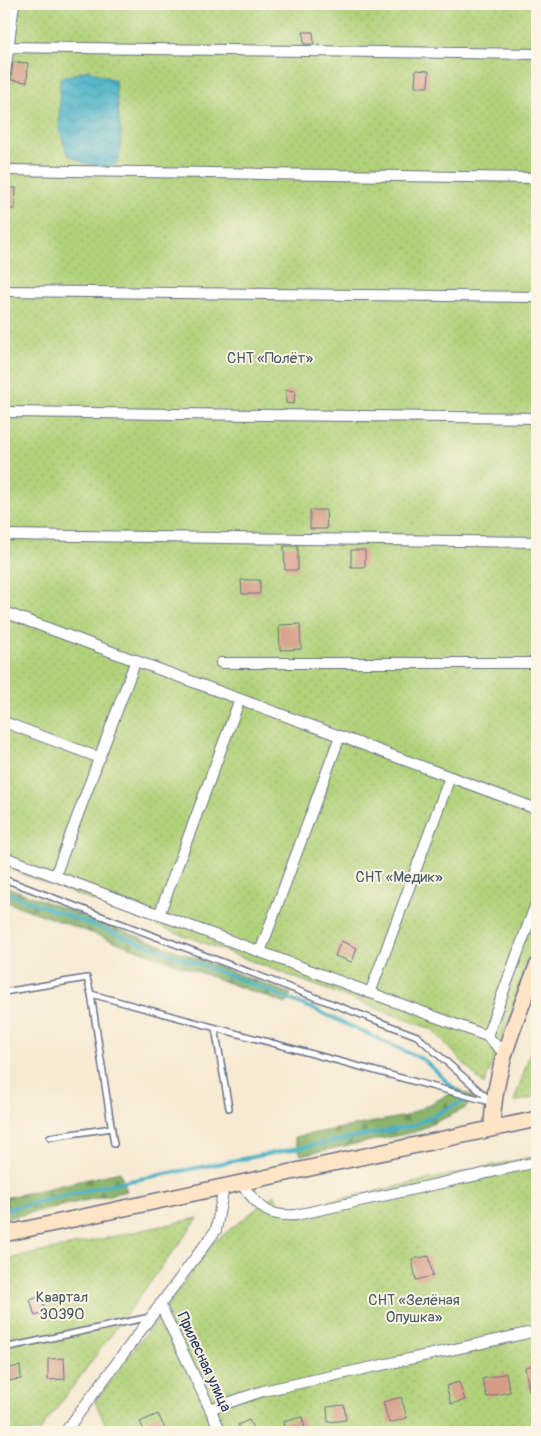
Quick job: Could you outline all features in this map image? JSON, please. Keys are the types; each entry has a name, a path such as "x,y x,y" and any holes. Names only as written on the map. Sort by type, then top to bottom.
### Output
{"street":[{"path":"4,80 6,47 14,4"},
{"path":"6,47 537,54"},
{"path":"4,170 537,178"},
{"path":"4,291 537,297"},
{"path":"4,412 537,418"},
{"path":"4,536 537,542"},
{"path":"4,612 537,809"},
{"path":"55,876 136,660"},
{"path":"221,663 537,663"},
{"path":"160,915 240,699"},
{"path":"4,722 100,758"},
{"path":"260,952 340,736"},
{"path":"370,993 450,777"},
{"path":"4,857 487,1036 505,1054"},
{"path":"487,1036 537,901"},
{"path":"492,1128 493,1103 505,1054 537,966"},
{"path":"4,1234 537,1119"},
{"path":"240,1183 260,1206 270,1214 282,1216 296,1215 537,1162"},
{"path":"65,1432 216,1230 224,1186"},
{"name":"Прилесная улица","path":"160,1304 221,1432"},
{"path":"210,1409 263,1391 537,1331"}],"lane":[{"path":"4,879 417,1036 493,1103"},
{"path":"4,992 87,978 114,1144"},
{"path":"91,994 493,1103"},
{"path":"215,1028 228,1108"},
{"path":"50,1136 112,1128"},
{"path":"4,1348 150,1317"}],"green space":[{"name":"СНТ «Полёт»","path":"4,4 537,4 537,948 484,1085 433,1030 4,867"},
{"path":"4,886 291,994 286,1004 4,901"},
{"path":"537,1032 537,1097 514,1102"},
{"path":"459,1089 475,1098 464,1109 415,1132 301,1155 294,1137 406,1116"},
{"name":"СНТ «Зелёная Опушка»","path":"537,1156 537,1432 109,1432 95,1402 214,1242 274,1195 284,1211"},
{"path":"120,1172 127,1191 4,1219 4,1198"},
{"name":"Квартал 30390","path":"198,1218 39,1432 4,1432 4,1260"}],"water":[{"path":"88,70 115,80 121,136 119,162 107,167 85,163 68,155 59,129 60,78"}],"building":[{"path":"303,32 313,32 314,44 304,44"},
{"path":"13,62 28,63 27,82 11,80"},
{"path":"416,70 429,71 428,87 415,87"},
{"path":"4,188 16,188 15,209 4,209"},
{"path":"286,390 295,391 294,404 286,403"},
{"path":"310,510 326,510 327,529 310,529"},
{"path":"284,546 298,546 298,570 285,570"},
{"path":"351,550 365,550 365,567 351,567"},
{"path":"241,580 260,580 260,594 242,594"},
{"path":"300,624 301,649 280,650 279,625"},
{"path":"341,941 357,948 352,962 335,956"},
{"path":"429,1256 433,1276 416,1280 412,1259"},
{"path":"41,1296 46,1312 35,1316 30,1300"},
{"path":"64,1358 65,1379 48,1380 48,1359"},
{"path":"535,1365 537,1388 529,1390 525,1367"},
{"path":"20,1366 21,1379 6,1381 4,1369"},
{"path":"506,1373 510,1392 487,1397 482,1379"},
{"path":"459,1382 465,1400 451,1404 446,1386"},
{"path":"401,1397 407,1418 389,1423 383,1402"},
{"path":"344,1405 346,1420 328,1422 327,1407"},
{"path":"158,1414 165,1429 156,1432 145,1432 140,1422"},
{"path":"302,1417 306,1432 285,1432 283,1422"},
{"path":"249,1420 253,1428 242,1432 238,1425"}],"waterway":[{"path":"4,892 257,986 318,1011 424,1060 466,1100 412,1126 114,1184 4,1210"}],"park label":[{"name":"СНТ «Медик»","path":"399,877"}]}
